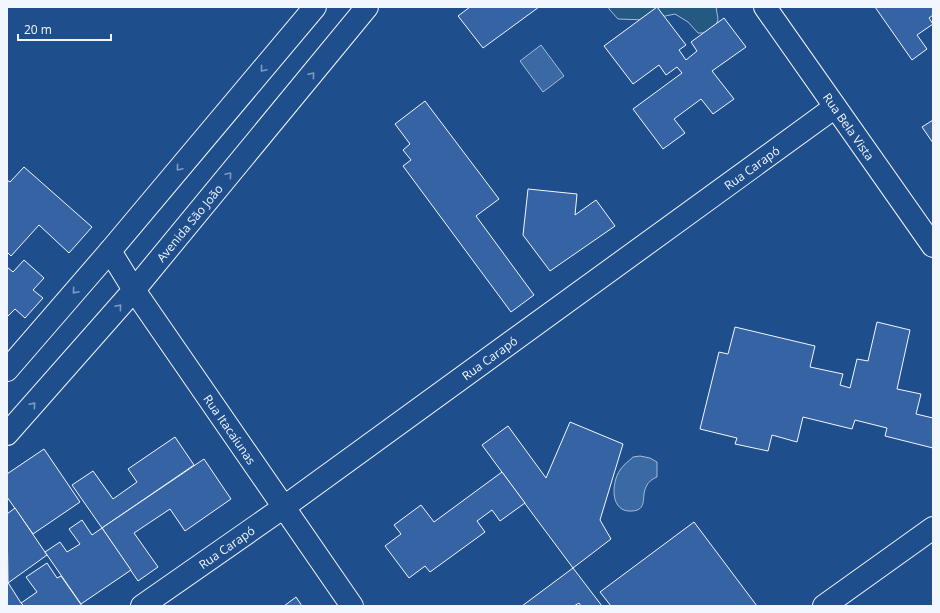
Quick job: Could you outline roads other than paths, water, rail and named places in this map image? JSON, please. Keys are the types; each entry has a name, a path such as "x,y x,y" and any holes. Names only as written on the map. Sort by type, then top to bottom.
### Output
{"street":[{"path":"7,370 110,251 315,7"},
{"name":"Avenida São João","path":"7,434 134,290 367,7"},
{"name":"Rua Bela Vista","path":"765,7 933,246"},
{"name":"Rua Carapó","path":"142,606 284,507 836,107"},
{"name":"Rua Itacaíunas","path":"110,251 134,290 352,606"},
{"path":"824,606 933,528"}]}
